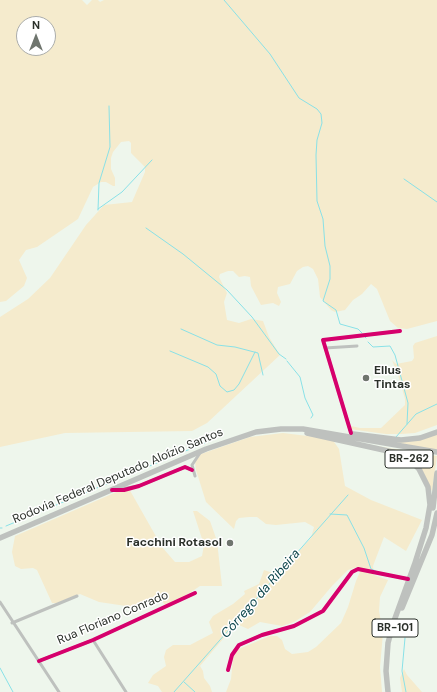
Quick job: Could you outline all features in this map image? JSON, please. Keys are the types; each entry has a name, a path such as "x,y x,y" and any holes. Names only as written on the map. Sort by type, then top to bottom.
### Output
{"highway":[{"name":"BR-262","path":"283,428 312,430 436,453"},
{"name":"BR-262","path":"269,430 283,428 308,428 401,440 417,438 437,432"},
{"name":"BR-262","path":"269,430 297,431 436,453"},
{"name":"Rodovia Federal Deputado Aloízio Santos","path":"0,538 202,450 238,437 269,430"},
{"name":"BR-262","path":"297,431 392,451 404,456 416,466 427,483 430,505 426,528 414,566"},
{"name":"BR-101","path":"388,692 386,671 388,643 391,628 431,522 437,473"},
{"name":"BR-101","path":"392,692 389,661 394,629 432,535 437,512"}],"street":[{"path":"351,434 323,340 400,331"},
{"path":"325,348 357,346"},
{"path":"195,476 192,470 192,465 202,450"},
{"path":"112,490 124,490 140,486 185,467 192,470"},
{"path":"228,670 232,655 240,645 262,635 294,626 323,611 352,572 358,569 408,580"},
{"name":"Rua Floriano Conrado","path":"39,660 93,640 195,594"},
{"path":"12,622 77,596"},
{"path":"0,602 59,692"},
{"path":"93,640 126,692"}],"shaded area":[{"path":"0,0 82,0 87,5 92,0 98,0 100,2 104,0 437,0 437,321 407,329 398,328 390,321 377,289 371,284 362,294 353,300 345,310 335,312 331,310 320,297 318,279 313,269 308,266 297,271 290,284 278,287 277,293 281,302 279,306 273,303 261,305 251,286 250,277 239,277 233,271 228,271 220,274 219,277 227,293 224,302 227,320 239,323 251,319 263,321 269,337 280,355 207,423 192,431 65,433 0,447 0,317 28,299 50,278 86,225 104,205 132,202 145,172 145,167 131,153 131,143 129,141 121,142 113,152 111,158 111,169 115,178 115,186 106,182 101,182 93,187 78,219 37,247 26,250 19,260 27,278 24,286 6,301 0,302"},
{"path":"437,336 437,425 415,433 401,434 386,434 349,429 349,423 351,426 360,428 381,428 405,405 405,399 399,378 392,360 396,364 412,361 414,358 413,346 415,343"},
{"path":"283,433 332,439 339,449 345,486 371,500 422,520 406,551 384,537 373,566 374,575 388,580 380,597 379,611 383,633 380,667 382,692 226,692 231,679 233,659 236,651 241,648 270,636 277,636 282,640 285,649 292,654 308,652 316,647 341,623 360,572 357,567 348,570 310,612 294,622 282,626 260,622 248,629 239,625 234,626 200,666 203,671 204,678 210,686 212,692 162,692 158,686 148,683 153,675 166,666 164,657 166,650 173,645 190,645 213,633 209,622 213,616 233,604 245,594 244,591 259,584 264,570 273,573 274,578 311,538 314,527 305,522 276,525 266,524 257,517 249,517 239,518 236,521 234,529 206,502 196,470 195,462 201,454 250,437"},
{"path":"437,433 437,450 359,436 388,441"},
{"path":"359,443 437,456 432,491 411,459"},
{"path":"128,487 162,547 175,562 189,562 202,556 204,545 193,511 197,511 210,521 217,541 222,586 200,586 167,608 160,598 145,605 126,606 99,602 80,594 57,603 52,603 37,570 33,568 21,569 15,566 12,552 15,536"},
{"path":"404,669 407,675 422,692 402,692 400,678"}],"waterway":[{"path":"224,0 270,54 299,98 317,109 321,114 322,123 317,140 316,155 317,201 323,219 325,246 330,266 330,279 323,301 336,310 340,324 358,329 362,333"},
{"path":"98,210 99,183 110,147 109,106"},
{"path":"98,209 122,192 152,160"},
{"path":"404,179 437,202"},
{"path":"146,228 183,254 227,290 252,317 279,354 286,359"},
{"path":"181,329 217,345 235,347 258,353 263,375"},
{"path":"368,342 373,347 390,346 395,355 408,403 407,424"},
{"path":"170,351 208,367 216,374 220,386 227,392 234,390 239,384 255,352"},
{"path":"287,361 300,377 305,398 313,415 311,418"},
{"name":"Córrego da Ribeira","path":"396,437 416,414 437,404"},
{"path":"6,526 207,442 218,434"},
{"name":"Córrego da Ribeira","path":"174,692 348,495"},
{"path":"330,514 347,515 364,548 371,569 376,571"},
{"path":"405,638 402,671 406,692"},
{"path":"0,668 13,692"},
{"path":"184,682 195,692"}],"cycle path":[{"path":"351,433 323,340 400,331"},
{"path":"112,490 124,490 139,486 185,467 192,470"},
{"path":"228,670 232,655 239,645 262,635 294,626 323,611 352,572 358,569 408,579"},
{"path":"39,661 93,640 195,593"}],"place":[{"name":"Ellus Tintas","path":"366,378"},
{"name":"Facchini Rotasol","path":"230,543"}]}
